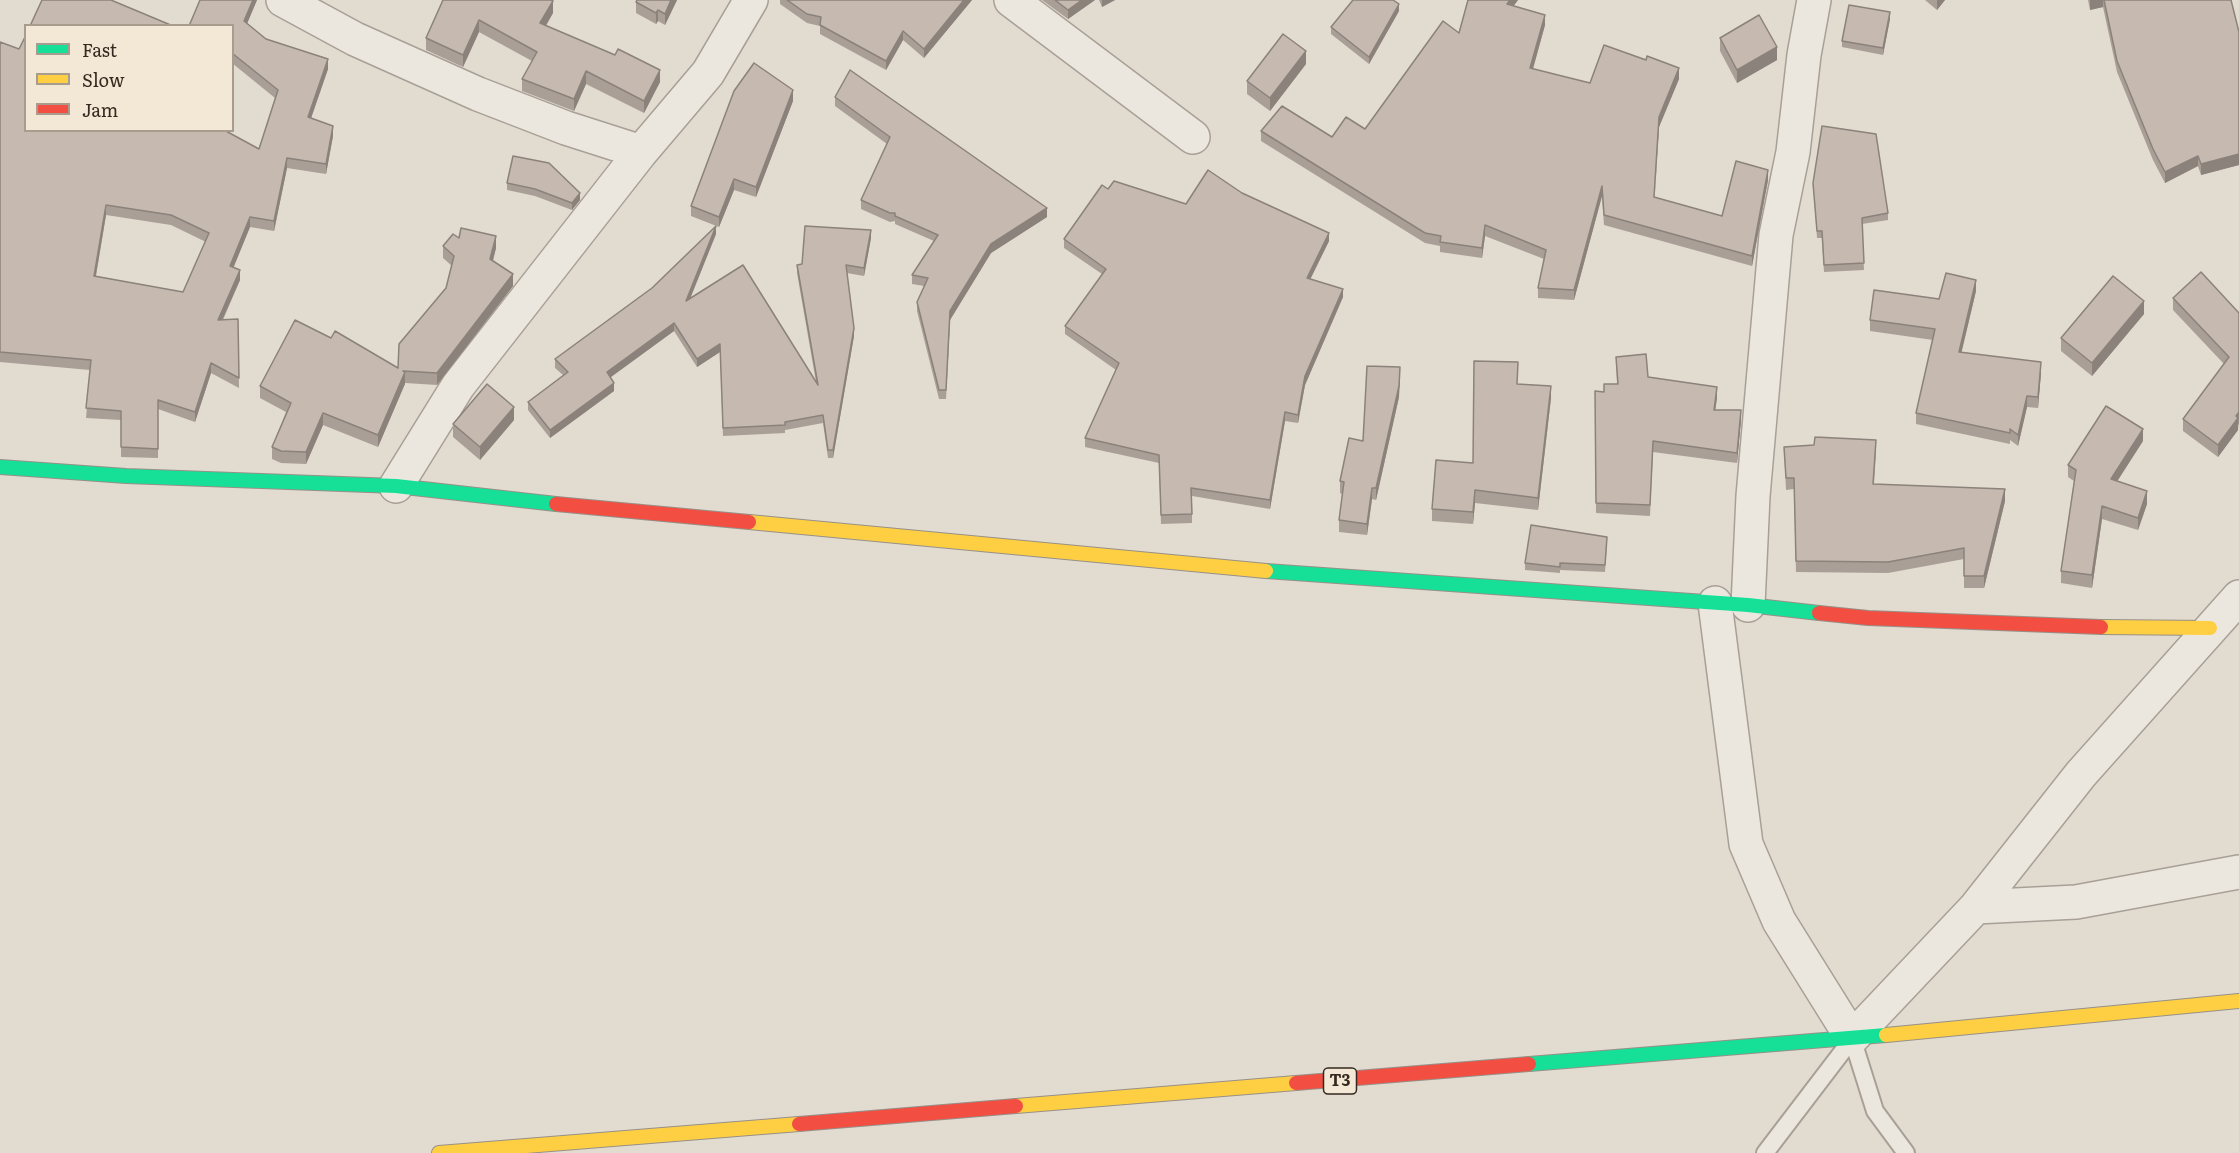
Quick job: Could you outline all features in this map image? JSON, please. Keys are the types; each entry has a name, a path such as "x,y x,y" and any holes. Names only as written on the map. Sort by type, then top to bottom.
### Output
{"main road":[{"path":"0,467 126,476 396,486 479,497 1322,576 1748,605 1892,620 2210,628"},
{"name":"T3","path":"440,1153 1852,1038 2239,1001"}],"street":[{"path":"283,0 355,39 478,94 566,128 641,152"},
{"path":"396,486 458,386 641,152 708,73 751,0"},
{"path":"1011,0 1193,137"},
{"path":"1748,605 1753,496 1776,235 1793,152 1804,55 1814,0"},
{"path":"1715,603 1746,844 1779,921 1852,1038 1976,907 2081,774 2239,597"},
{"path":"1976,907 2076,902 2239,872"}],"lane":[{"path":"1765,1153 1852,1038"},
{"path":"1852,1038 1875,1111 1906,1153"}],"building":[{"path":"42,0 111,0 168,24 31,24"},
{"path":"200,0 253,0 244,21 266,39 328,59 308,117 333,126 326,164 287,158 274,221 250,217 230,266 240,270 218,320 238,319 239,378 211,363 195,412 158,400 158,449 121,447 121,411 86,408 91,360 0,352 0,42 19,49 24,39 24,132 228,132 259,149 278,90 234,55 234,24 190,24","holes":["106,205 171,215 209,233 183,292 94,276"]},
{"path":"443,0 551,0 553,1 540,23 615,55 618,49 660,70 644,101 586,71 574,99 522,79 537,52 479,20 463,55 426,38"},
{"path":"637,0 671,0 665,14 658,10 656,13 636,2"},
{"path":"787,0 964,0 924,49 903,31 886,61 820,25 821,17 807,14"},
{"path":"1055,0 1082,0 1068,10"},
{"path":"1353,0 1393,0 1399,4 1369,57 1331,27"},
{"path":"1468,0 1510,0 1507,4 1545,15 1530,68 1590,83 1604,45 1646,60 1647,56 1679,68 1659,117 1654,197 1722,216 1736,161 1768,170 1752,256 1604,215 1602,186 1574,290 1538,288 1546,250 1485,225 1482,248 1440,242 1441,236 1425,233 1261,131 1282,106 1332,137 1346,117 1365,129 1443,21 1459,33"},
{"path":"2104,0 2231,0 2239,32 2239,154 2201,164 2198,156 2165,172 2153,149 2117,61"},
{"path":"1849,5 1890,12 1883,48 1842,41"},
{"path":"1759,15 1777,47 1737,70 1720,38"},
{"path":"1283,34 1306,51 1270,98 1247,81"},
{"path":"754,63 793,90 756,187 734,179 719,217 691,206 734,91"},
{"path":"850,70 1047,208 991,244 950,311 946,390 939,390 917,302 928,278 912,275 938,235 895,216 895,213 861,200 890,137 835,97"},
{"path":"1822,126 1876,134 1888,213 1862,218 1864,263 1824,265 1822,231 1817,231 1813,183"},
{"path":"513,156 549,163 580,193 572,203 535,189 507,183"},
{"path":"1208,170 1242,193 1329,233 1307,278 1343,289 1305,376 1298,415 1285,412 1270,500 1191,488 1192,514 1161,515 1159,455 1085,438 1119,363 1065,326 1106,269 1064,239 1102,185 1108,189 1114,181 1186,204"},
{"path":"716,226 686,301 743,265 818,385 797,265 802,264 805,226 871,230 864,268 846,265 854,328 833,450 828,450 823,415 785,422 785,425 723,428 720,344 697,359 674,323 607,372 614,383 550,430 528,402 568,372 555,359 652,288"},
{"path":"461,228 496,236 490,259 513,274 437,373 403,371 405,372 378,435 323,413 306,452 281,451 272,447 291,403 260,386 295,320 331,338 335,331 398,368 399,344 446,288 454,256 443,246 453,234 459,238"},
{"path":"2201,272 2239,313 2239,412 2236,416 2238,418 2218,445 2183,419 2229,357 2173,298"},
{"path":"1946,273 1976,280 1959,352 2041,362 2038,397 2027,396 2018,435 2010,429 2010,433 1916,413 1935,329 1870,320 1874,290 1939,299"},
{"path":"2113,276 2144,301 2092,363 2061,338"},
{"path":"1646,354 1648,377 1717,387 1714,410 1741,410 1737,453 1653,441 1650,505 1596,503 1595,391 1604,392 1604,384 1618,384 1616,357"},
{"path":"1474,361 1518,362 1517,384 1551,386 1538,498 1475,490 1473,512 1432,509 1436,460 1473,463"},
{"path":"1367,366 1400,367 1399,386 1376,488 1372,488 1367,524 1339,520 1344,482 1340,481 1349,438 1363,441"},
{"path":"487,384 514,407 480,447 453,424"},
{"path":"2106,406 2143,429 2111,479 2147,491 2138,518 2102,506 2092,575 2061,571 2076,470 2068,465"},
{"path":"1815,437 1876,440 1873,484 2005,489 1984,576 1964,576 1964,548 1888,562 1796,561 1794,478 1786,478 1784,447 1814,445"},
{"path":"1531,525 1607,537 1605,565 1560,563 1560,567 1525,563"}],"traffic: fast":[{"path":"0,467 126,476 396,486 556,504"},
{"path":"1266,571 1748,605 1819,613"},
{"path":"1529,1064 1886,1035"}],"traffic: slow":[{"path":"749,522 1266,571"},
{"path":"2101,627 2210,628"},
{"path":"1886,1035 2239,1001"},
{"path":"1016,1106 1296,1083"},
{"path":"439,1153 799,1124"}],"traffic: jam":[{"path":"556,504 749,522"},
{"path":"1819,613 1868,618 2101,627"},
{"path":"1296,1083 1529,1064"},
{"path":"799,1124 1016,1106"}]}
